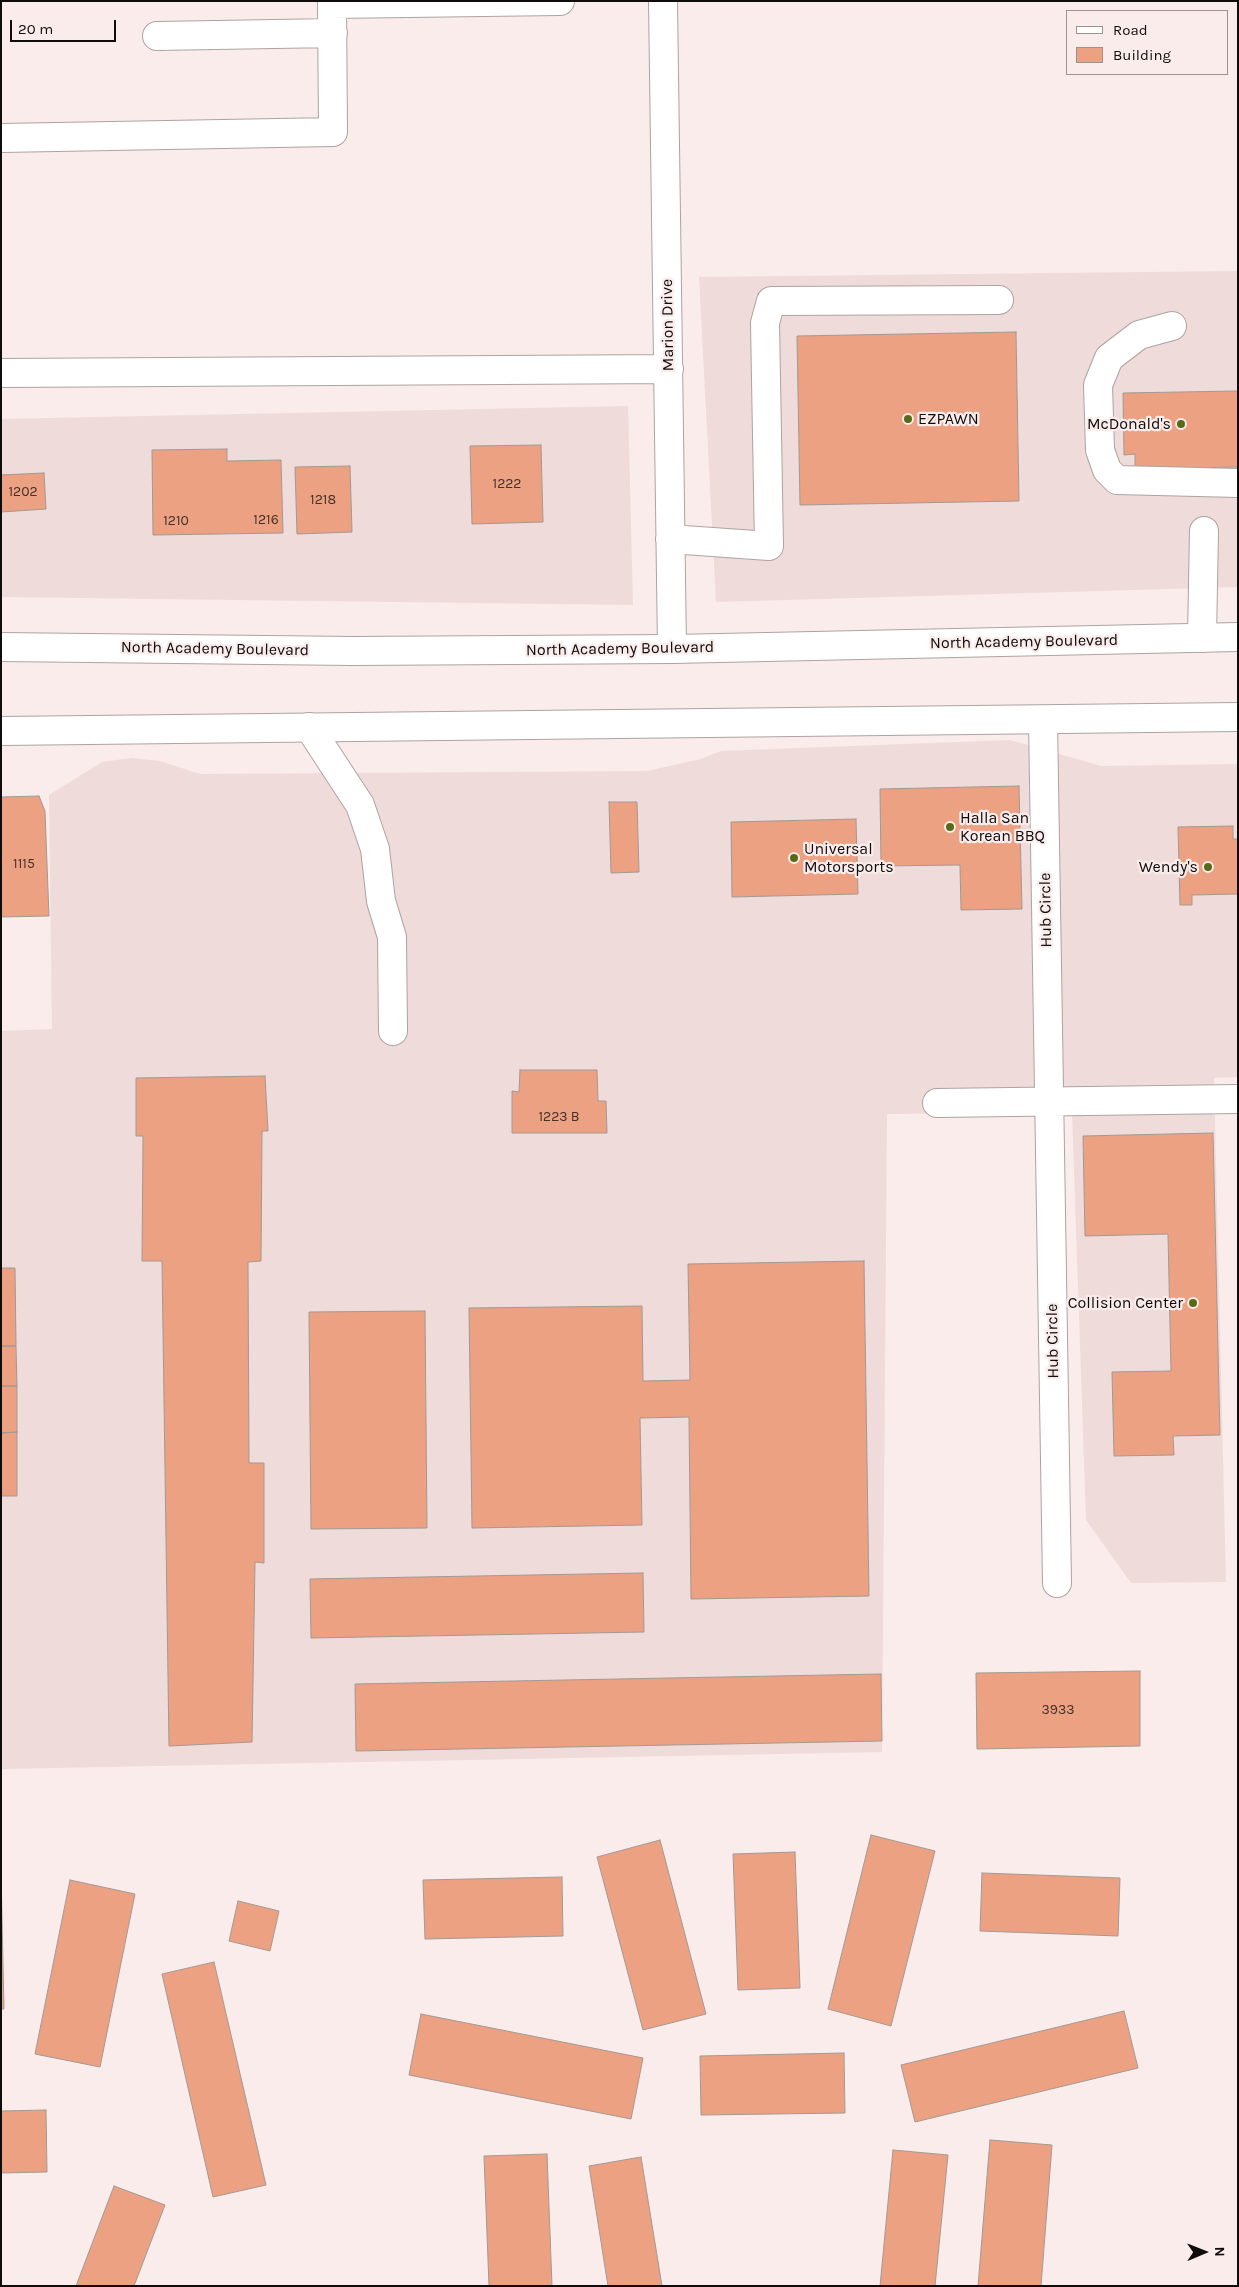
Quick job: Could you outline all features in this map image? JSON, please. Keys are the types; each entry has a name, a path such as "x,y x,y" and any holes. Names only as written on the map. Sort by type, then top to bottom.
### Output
{"main road":[{"path":"1,138 333,132 332,4 560,1"},
{"name":"Marion Drive","path":"663,1 672,648"},
{"path":"157,36 333,33"},
{"path":"670,539 769,546 765,322 771,301 999,300"},
{"path":"1172,326 1139,335 1108,358 1098,386 1100,450 1107,470 1117,480 1238,483"},
{"path":"1,373 668,369"},
{"path":"1202,638 1204,531"},
{"name":"North Academy Boulevard","path":"1,646 352,651 672,648 1238,636"},
{"path":"1,731 1238,717"},
{"name":"Hub Circle","path":"1043,720 1057,1583"},
{"path":"309,727 360,805 375,849 381,901 392,937 393,1031"},
{"path":"937,1102 1238,1099"}],"shaded area":[{"path":"1238,271 1238,587 716,602 699,277"},
{"path":"628,406 633,605 1,597 1,419"},
{"path":"1010,740 1101,766 1238,764 1238,1077 1214,1078 1226,1582 1131,1583 1086,1520 1072,1112 887,1114 882,1752 1,1769 1,1031 52,1029 49,795 102,762 131,758 160,761 200,774 647,771 701,759 721,751"}],"building":[{"name":"EZPAWN","path":"1016,332 1019,501 800,505 797,336"},
{"name":"McDonald's","path":"1238,391 1238,467 1135,469 1135,454 1124,455 1123,393"},
{"path":"541,445 543,522 472,524 470,446"},
{"path":"227,449 227,461 281,460 283,533 153,535 152,450"},
{"path":"350,466 352,532 297,534 295,467"},
{"path":"44,473 46,509 1,512 1,475"},
{"name":"Halla San Korean BBQ","path":"1019,786 1022,909 961,910 960,865 881,866 880,789"},
{"path":"39,796 45,811 49,916 1,917 1,797"},
{"path":"609,802 637,802 639,872 611,873"},
{"name":"Universal Motorsports","path":"856,819 858,894 732,897 731,822"},
{"name":"Wendy's","path":"1233,826 1233,839 1238,839 1238,894 1192,895 1192,905 1180,905 1178,827"},
{"path":"520,1070 597,1070 598,1101 606,1101 607,1133 512,1133 512,1091 519,1092"},
{"path":"265,1076 268,1131 262,1131 261,1261 248,1262 249,1463 264,1463 264,1563 255,1562 252,1742 169,1746 162,1261 142,1261 143,1136 136,1136 136,1078"},
{"name":"Collision Center","path":"1213,1133 1220,1435 1173,1436 1174,1455 1114,1456 1112,1372 1171,1371 1168,1234 1085,1236 1083,1136"},
{"path":"864,1261 869,1596 691,1599 689,1417 640,1418 642,1525 472,1528 469,1308 642,1306 643,1381 690,1380 688,1264"},
{"path":"1,1268 15,1268 16,1346 1,1346"},
{"path":"425,1311 427,1528 311,1529 309,1312"},
{"path":"1,1346 16,1346 17,1386 1,1386"},
{"path":"1,1386 17,1386 17,1432 1,1433"},
{"path":"17,1432 17,1496 1,1496 1,1433"},
{"path":"643,1573 644,1632 311,1638 310,1579"},
{"path":"1140,1671 1140,1746 977,1749 976,1673"},
{"path":"881,1674 882,1741 356,1751 355,1684"},
{"path":"871,1835 935,1851 891,2026 828,2009"},
{"path":"660,1840 706,2014 643,2030 597,1857"},
{"path":"795,1852 800,1988 738,1990 733,1854"},
{"path":"1,1873 4,2009 1,2009"},
{"path":"982,1873 1120,1878 1118,1936 980,1931"},
{"path":"562,1877 563,1936 425,1939 423,1880"},
{"path":"70,1880 135,1894 100,2067 35,2054"},
{"path":"238,1901 279,1911 270,1951 229,1941"},
{"path":"214,1962 266,2185 213,2197 162,1974"},
{"path":"1124,2011 1138,2068 915,2122 901,2065"},
{"path":"421,2014 643,2058 631,2119 409,2075"},
{"path":"844,2053 845,2113 701,2115 700,2056"},
{"path":"46,2110 47,2172 1,2173 1,2111"},
{"path":"990,2140 1052,2145 1041,2286 978,2286"},
{"path":"893,2150 948,2155 935,2286 880,2286"},
{"path":"547,2154 552,2286 489,2286 484,2156"},
{"path":"641,2157 662,2286 608,2286 589,2166"},
{"path":"114,2186 165,2205 134,2286 76,2286"}],"place":[{"name":"EZPAWN","path":"908,419"},
{"name":"McDonald's","path":"1181,424"},
{"name":"Halla San Korean BBQ","path":"950,827"},
{"name":"Universal Motorsports","path":"794,858"},
{"name":"Wendy's","path":"1208,867"},
{"name":"Collision Center","path":"1193,1303"}]}
